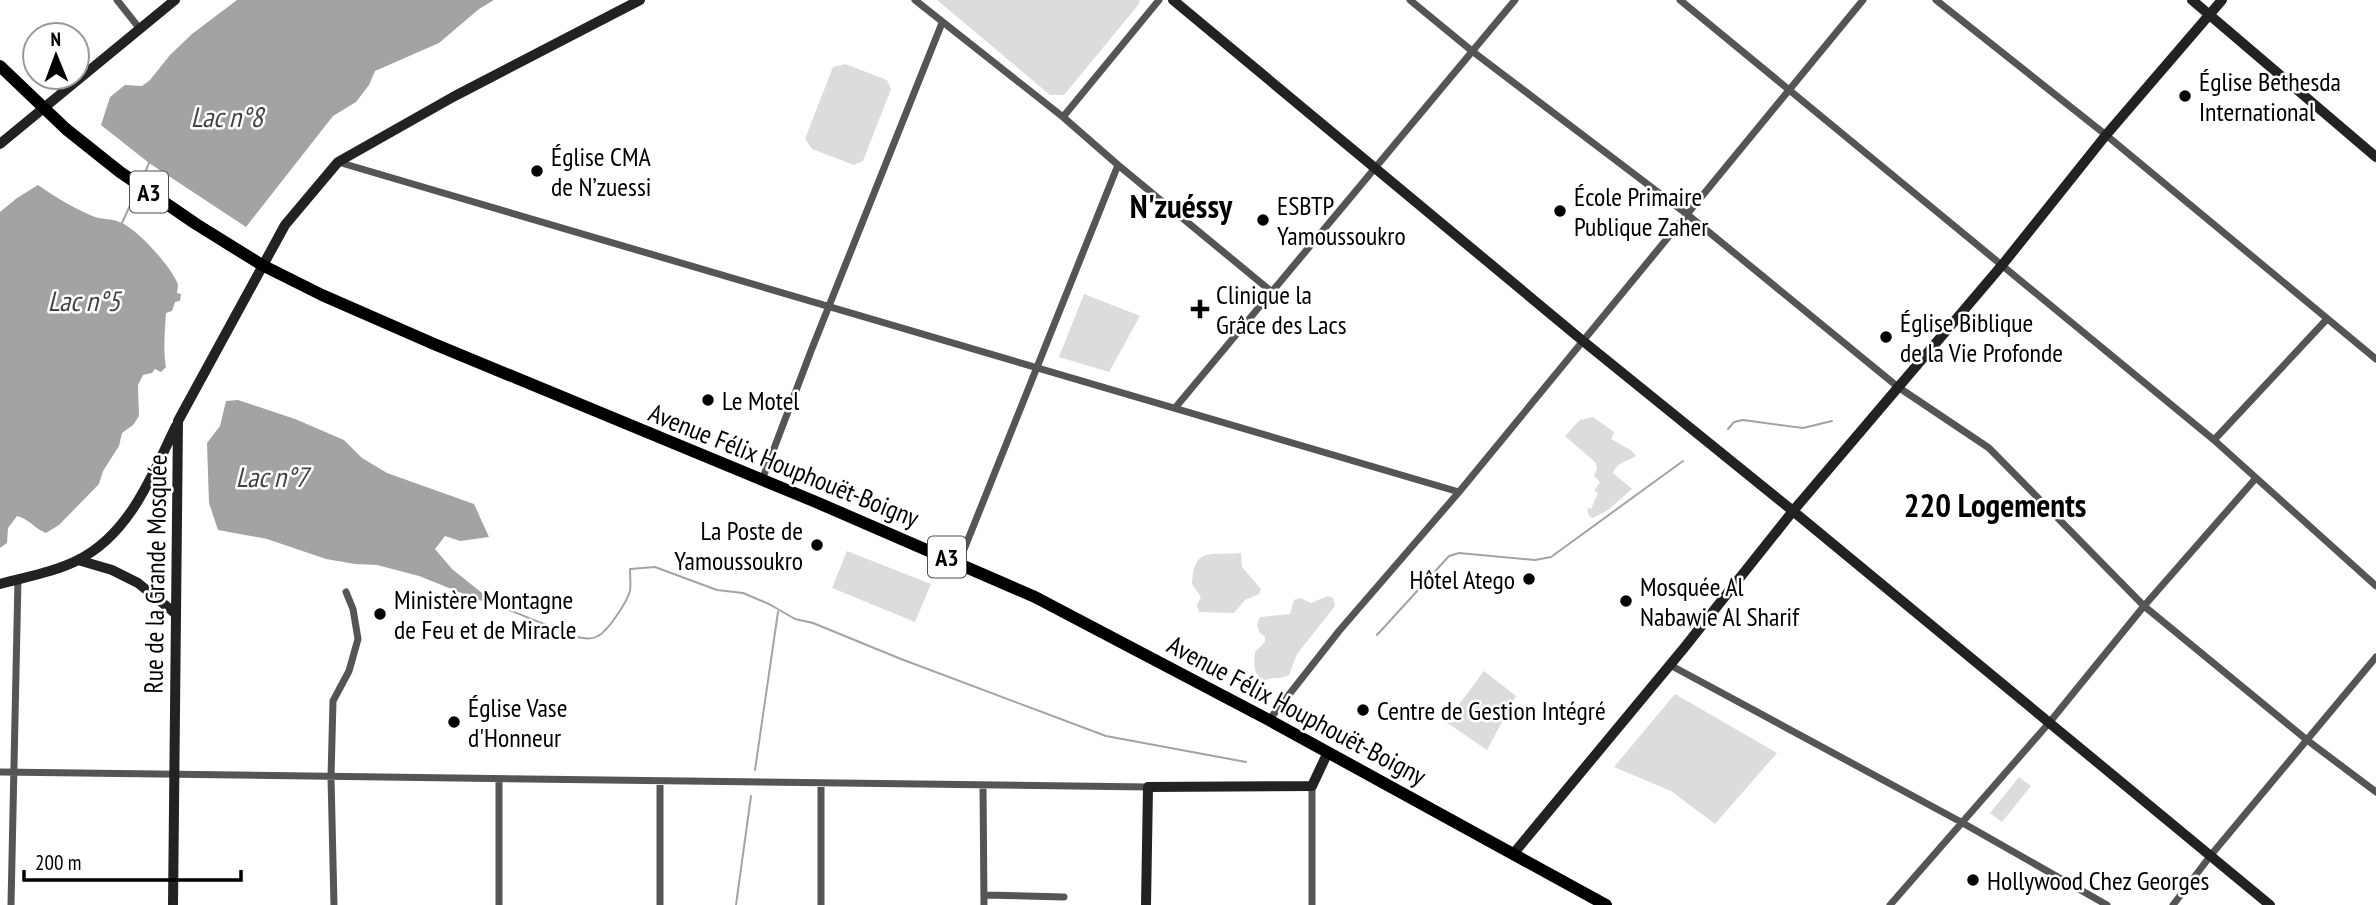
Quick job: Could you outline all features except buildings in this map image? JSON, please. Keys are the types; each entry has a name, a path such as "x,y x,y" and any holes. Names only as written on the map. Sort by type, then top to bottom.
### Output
{"highway":[{"name":"Avenue Félix Houphouët-Boigny","path":"0,66 44,108 120,172 262,265 322,295 434,344 959,562 1035,597 1269,720 1606,905"}],"street":[{"path":"117,0 140,29"},
{"path":"0,144 175,0"},
{"path":"338,162 453,97 640,0"},
{"path":"915,0 1063,117 1272,292"},
{"path":"1063,117 1159,0"},
{"path":"1173,0 1583,341 2270,905"},
{"path":"1410,0 1472,51 1688,215 1898,387 1989,448 2144,606 2307,740 2376,792"},
{"path":"1175,408 1515,0"},
{"path":"1680,0 2214,440 2376,586"},
{"path":"1269,720 1347,622 1459,492 1863,0"},
{"path":"1936,0 2106,135 2376,359"},
{"path":"2192,0 2376,157"},
{"path":"1514,853 1793,511 2222,0"},
{"path":"762,480 942,23"},
{"path":"338,162 1459,492"},
{"name":"Rue de la Grande Mosquée","path":"173,905 178,421 285,225 338,162"},
{"path":"959,562 1118,165"},
{"path":"2214,440 2327,319"},
{"path":"0,584 78,560 116,532 154,471 178,421"},
{"path":"1890,905 2049,723 2144,606 2256,478"},
{"path":"78,560 112,570 138,583 176,614"},
{"path":"11,905 18,579"},
{"path":"334,905 331,777 333,701 349,671 358,639 354,609 346,592"},
{"path":"2173,905 2211,855 2376,657"},
{"path":"1670,665 1961,822 2106,905"},
{"path":"1312,905 1311,786 1328,752"},
{"path":"0,772 821,784 1311,786"},
{"path":"499,780 499,905"},
{"path":"660,782 660,905"},
{"path":"821,784 821,905"},
{"path":"983,785 984,905"},
{"path":"1146,905 1148,787"},
{"path":"984,895 1064,897"}],"shaded area":[{"path":"937,0 1140,0 1064,95 1050,95"},
{"path":"845,64 887,80 891,89 863,161 854,165 812,149 805,139 833,67"},
{"path":"1084,294 1140,316 1109,372 1059,357"},
{"path":"1593,417 1614,432 1611,439 1636,456 1620,464 1613,473 1632,489 1608,510 1593,518 1589,516 1587,508 1591,509 1598,493 1594,491 1600,482 1594,476 1596,463 1565,436 1580,420"},
{"path":"847,551 931,584 915,622 832,588"},
{"path":"1241,553 1242,567 1261,589 1259,594 1245,600 1234,613 1199,612 1197,605 1201,597 1192,584 1196,563 1206,555"},
{"path":"1328,596 1333,598 1335,606 1297,654 1289,675 1265,680 1261,678 1254,665 1255,652 1265,642 1257,624 1260,617 1290,614 1294,600 1300,598 1311,603"},
{"path":"1484,671 1516,696 1487,750 1446,722"},
{"path":"1675,694 1777,753 1715,824 1671,791 1614,767"},
{"path":"2019,777 2031,786 2002,822 1990,813"}],"water":[{"name":"Lac n°8","path":"237,0 494,0 479,9 439,43 375,71 369,85 356,102 333,116 246,227 149,163 101,125 110,97 125,85 142,86 150,80 192,34"},
{"name":"Lac n°5","path":"38,185 83,212 94,217 118,221 129,227 168,267 178,283 177,293 181,294 180,301 175,302 172,311 166,313 166,367 161,372 155,369 152,373 143,375 138,385 139,416 133,425 122,433 119,446 103,471 99,484 59,525 46,533 17,516 8,528 7,543 0,548 0,212"},
{"name":"Lac n°7","path":"238,400 295,419 344,440 362,458 387,473 474,504 489,537 460,541 445,536 435,549 452,569 497,605 419,576 377,565 326,559 267,539 218,530 209,503 207,443 220,426 226,401"}],"waterway":[{"path":"141,182 149,163"},
{"path":"122,223 137,190"},
{"path":"1728,429 1734,422 1743,420 1803,428 1832,421"},
{"path":"1377,635 1449,556 1459,553 1535,560 1551,557 1683,461"},
{"path":"497,605 576,637 593,638 607,628 625,602 630,591 630,569 655,567 717,590 743,593 795,619 813,623 1106,736 1246,762"},
{"path":"755,770 778,612"},
{"path":"736,905 751,796"}],"place":[{"name":"Église Bethesda International","path":"2185,96"},
{"name":"Église CMA de N’zuessi","path":"537,171"},
{"name":"École Primaire Publique Zaher","path":"1560,211"},
{"name":"ESBTP Yamoussoukro","path":"1263,220"},
{"name":"Clinique la Grâce des Lacs","path":"1200,309"},
{"name":"Église Biblique de la Vie Profonde","path":"1886,337"},
{"name":"Le Motel","path":"708,400"},
{"name":"La Poste de Yamoussoukro","path":"817,545"},
{"name":"Hôtel Atego","path":"1529,579"},
{"name":"Mosquée Al Nabawie Al Sharif","path":"1626,601"},
{"name":"Ministère Montagne de Feu et de Miracle","path":"380,614"},
{"name":"Centre de Gestion Intégré","path":"1363,710"},
{"name":"Église Vase d'Honneur","path":"454,722"},
{"name":"Hollywood Chez Georges","path":"1973,880"}],"district":[{"name":"N'zuéssy","path":"1181,205"},
{"name":"220 Logements","path":"1995,504"}]}
